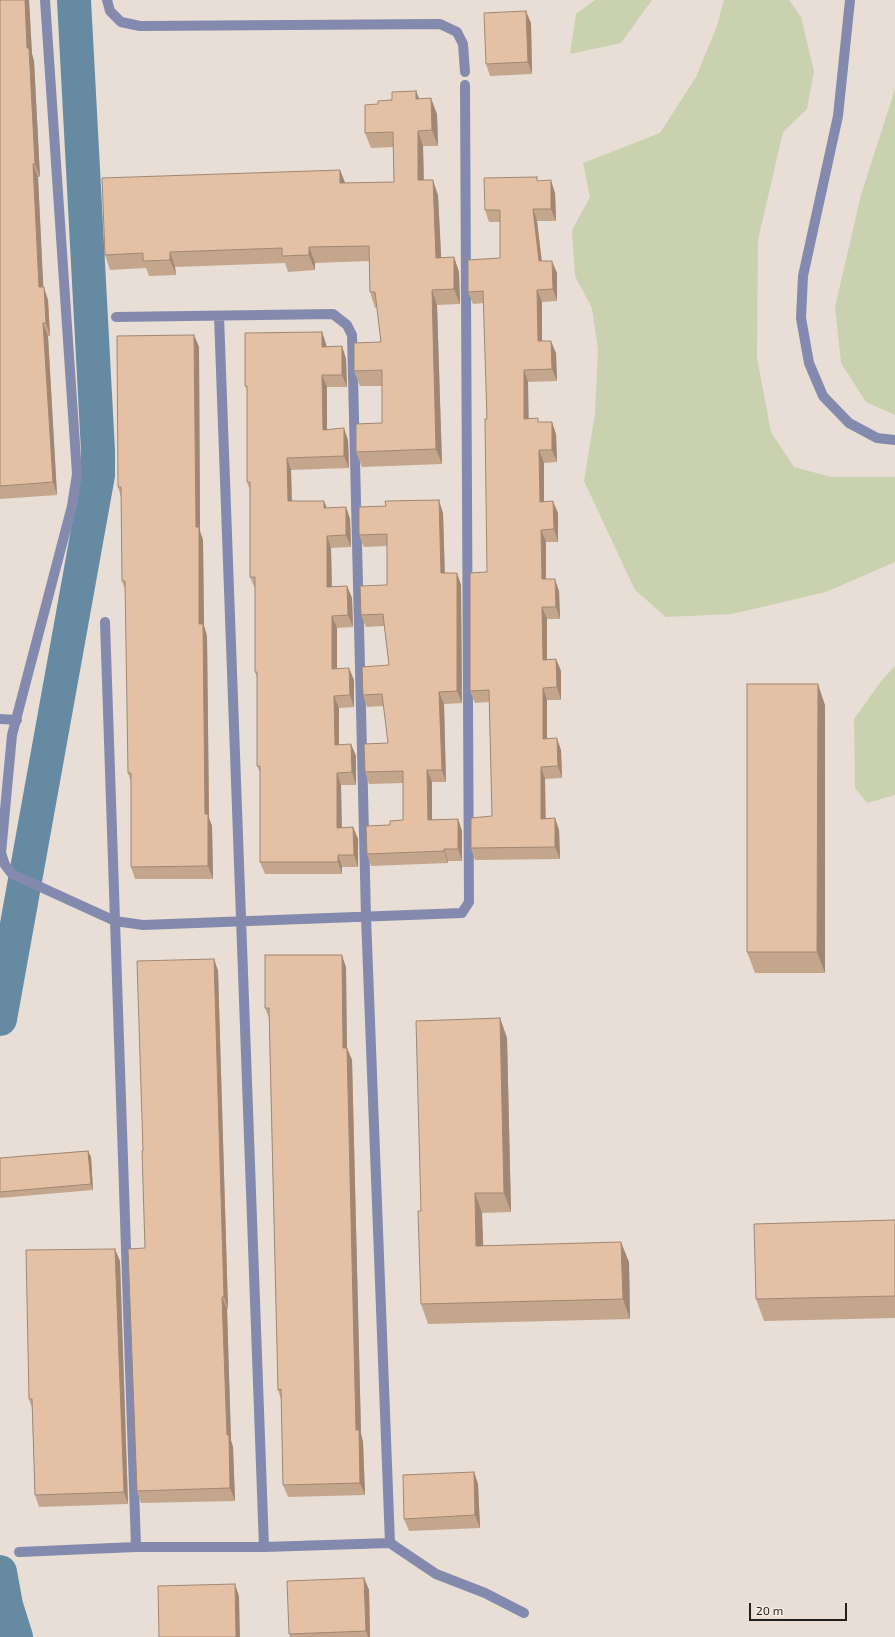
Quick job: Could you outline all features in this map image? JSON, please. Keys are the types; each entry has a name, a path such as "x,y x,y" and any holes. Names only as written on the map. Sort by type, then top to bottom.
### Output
{"street":[{"path":"45,0 77,474 72,506 12,735 1,853 5,865 12,874 115,921 143,925 462,914 469,902 465,85"},
{"path":"107,0 110,11 121,22 140,26 440,24 456,32 463,44 465,72"},
{"path":"850,0 838,116 803,276 801,318 809,363 823,396 849,423 877,438 895,440"},
{"path":"116,317 333,314 347,325 352,335 366,917 390,1543"},
{"path":"219,316 264,1547"},
{"path":"105,622 136,1547"},
{"path":"0,719 17,720"},
{"path":"19,1552 136,1547 264,1547 390,1543 436,1574 485,1593 524,1612"}],"green space":[{"path":"595,0 652,0 621,43 570,54 576,14"},
{"path":"724,0 789,0 801,17 814,71 807,109 783,132 758,240 757,358 771,432 794,467 831,477 895,477 895,562 826,592 732,614 666,617 635,590 584,481 595,414 598,350 592,308 575,276 572,230 590,197 583,163 660,133 696,77 717,26"},
{"path":"895,89 895,415 866,402 841,363 835,307 861,195"},
{"path":"895,666 895,795 867,803 855,788 854,719 882,680"}],"building":[{"path":"0,0 25,0 35,164 33,164 39,287 44,287 46,323 43,323 53,482 0,486"},
{"path":"526,11 528,62 486,64 484,13"},
{"path":"416,91 416,99 431,98 432,130 418,131 418,180 433,180 436,258 454,257 454,289 432,290 436,449 356,452 356,424 382,423 382,370 354,371 354,343 381,342 375,292 370,292 369,246 309,247 309,255 282,256 282,248 170,252 170,260 143,261 143,253 105,255 102,178 340,170 340,183 394,182 393,132 365,133 365,105 378,104 378,101 392,100 392,92"},
{"path":"537,177 537,181 551,180 551,209 533,209 539,261 552,261 553,289 537,290 538,341 551,341 552,369 524,370 524,419 538,418 538,422 552,422 552,450 539,450 540,502 553,501 554,529 541,530 542,579 555,579 556,607 542,607 543,660 556,659 557,687 543,688 543,739 557,738 558,766 541,767 541,819 555,818 555,847 471,848 471,818 492,816 489,690 470,691 470,573 487,572 485,419 487,419 483,291 468,292 468,260 500,258 500,210 485,210 484,178"},
{"path":"322,332 322,347 342,346 342,375 322,375 323,430 344,428 344,456 287,458 288,501 324,501 324,508 346,507 346,535 327,536 327,587 347,586 348,615 332,616 332,669 349,668 350,695 334,696 335,745 351,744 352,772 337,773 337,828 353,827 354,855 338,855 338,862 260,862 260,766 257,766 255,577 250,577 250,482 247,482 247,386 245,386 245,333"},
{"path":"194,335 196,527 199,527 199,624 203,624 205,814 208,814 208,866 131,867 131,773 128,773 125,581 122,581 121,487 118,487 117,336"},
{"path":"439,500 441,573 457,573 457,691 439,692 442,770 427,770 428,820 458,819 458,849 444,849 444,851 367,854 366,826 390,825 390,821 403,820 403,771 365,772 364,744 388,743 382,694 363,695 362,667 389,665 383,614 361,615 360,586 387,585 387,534 359,535 359,507 386,506 385,501"},
{"path":"747,684 818,684 817,952 747,952"},
{"path":"265,955 342,955 343,1048 347,1048 356,1430 359,1430 360,1483 283,1485 281,1389 278,1390 269,1008 265,1008"},
{"path":"214,959 224,1297 222,1297 227,1435 229,1435 230,1488 137,1491 128,1249 145,1248 137,961"},
{"path":"500,1018 504,1193 475,1193 476,1246 621,1242 623,1299 421,1304 418,1211 421,1211 416,1021"},
{"path":"88,1151 91,1184 0,1192 0,1158"},
{"path":"895,1220 895,1296 756,1299 754,1224"},
{"path":"115,1249 124,1492 35,1495 32,1399 29,1399 26,1250"},
{"path":"474,1472 475,1515 404,1519 403,1475"},
{"path":"364,1578 366,1631 289,1634 287,1581"},
{"path":"235,1584 236,1637 159,1637 158,1586"}],"waterway":[{"path":"0,1019 98,475 98,451 74,0"},
{"path":"0,1572 6,1605 16,1637"}]}
